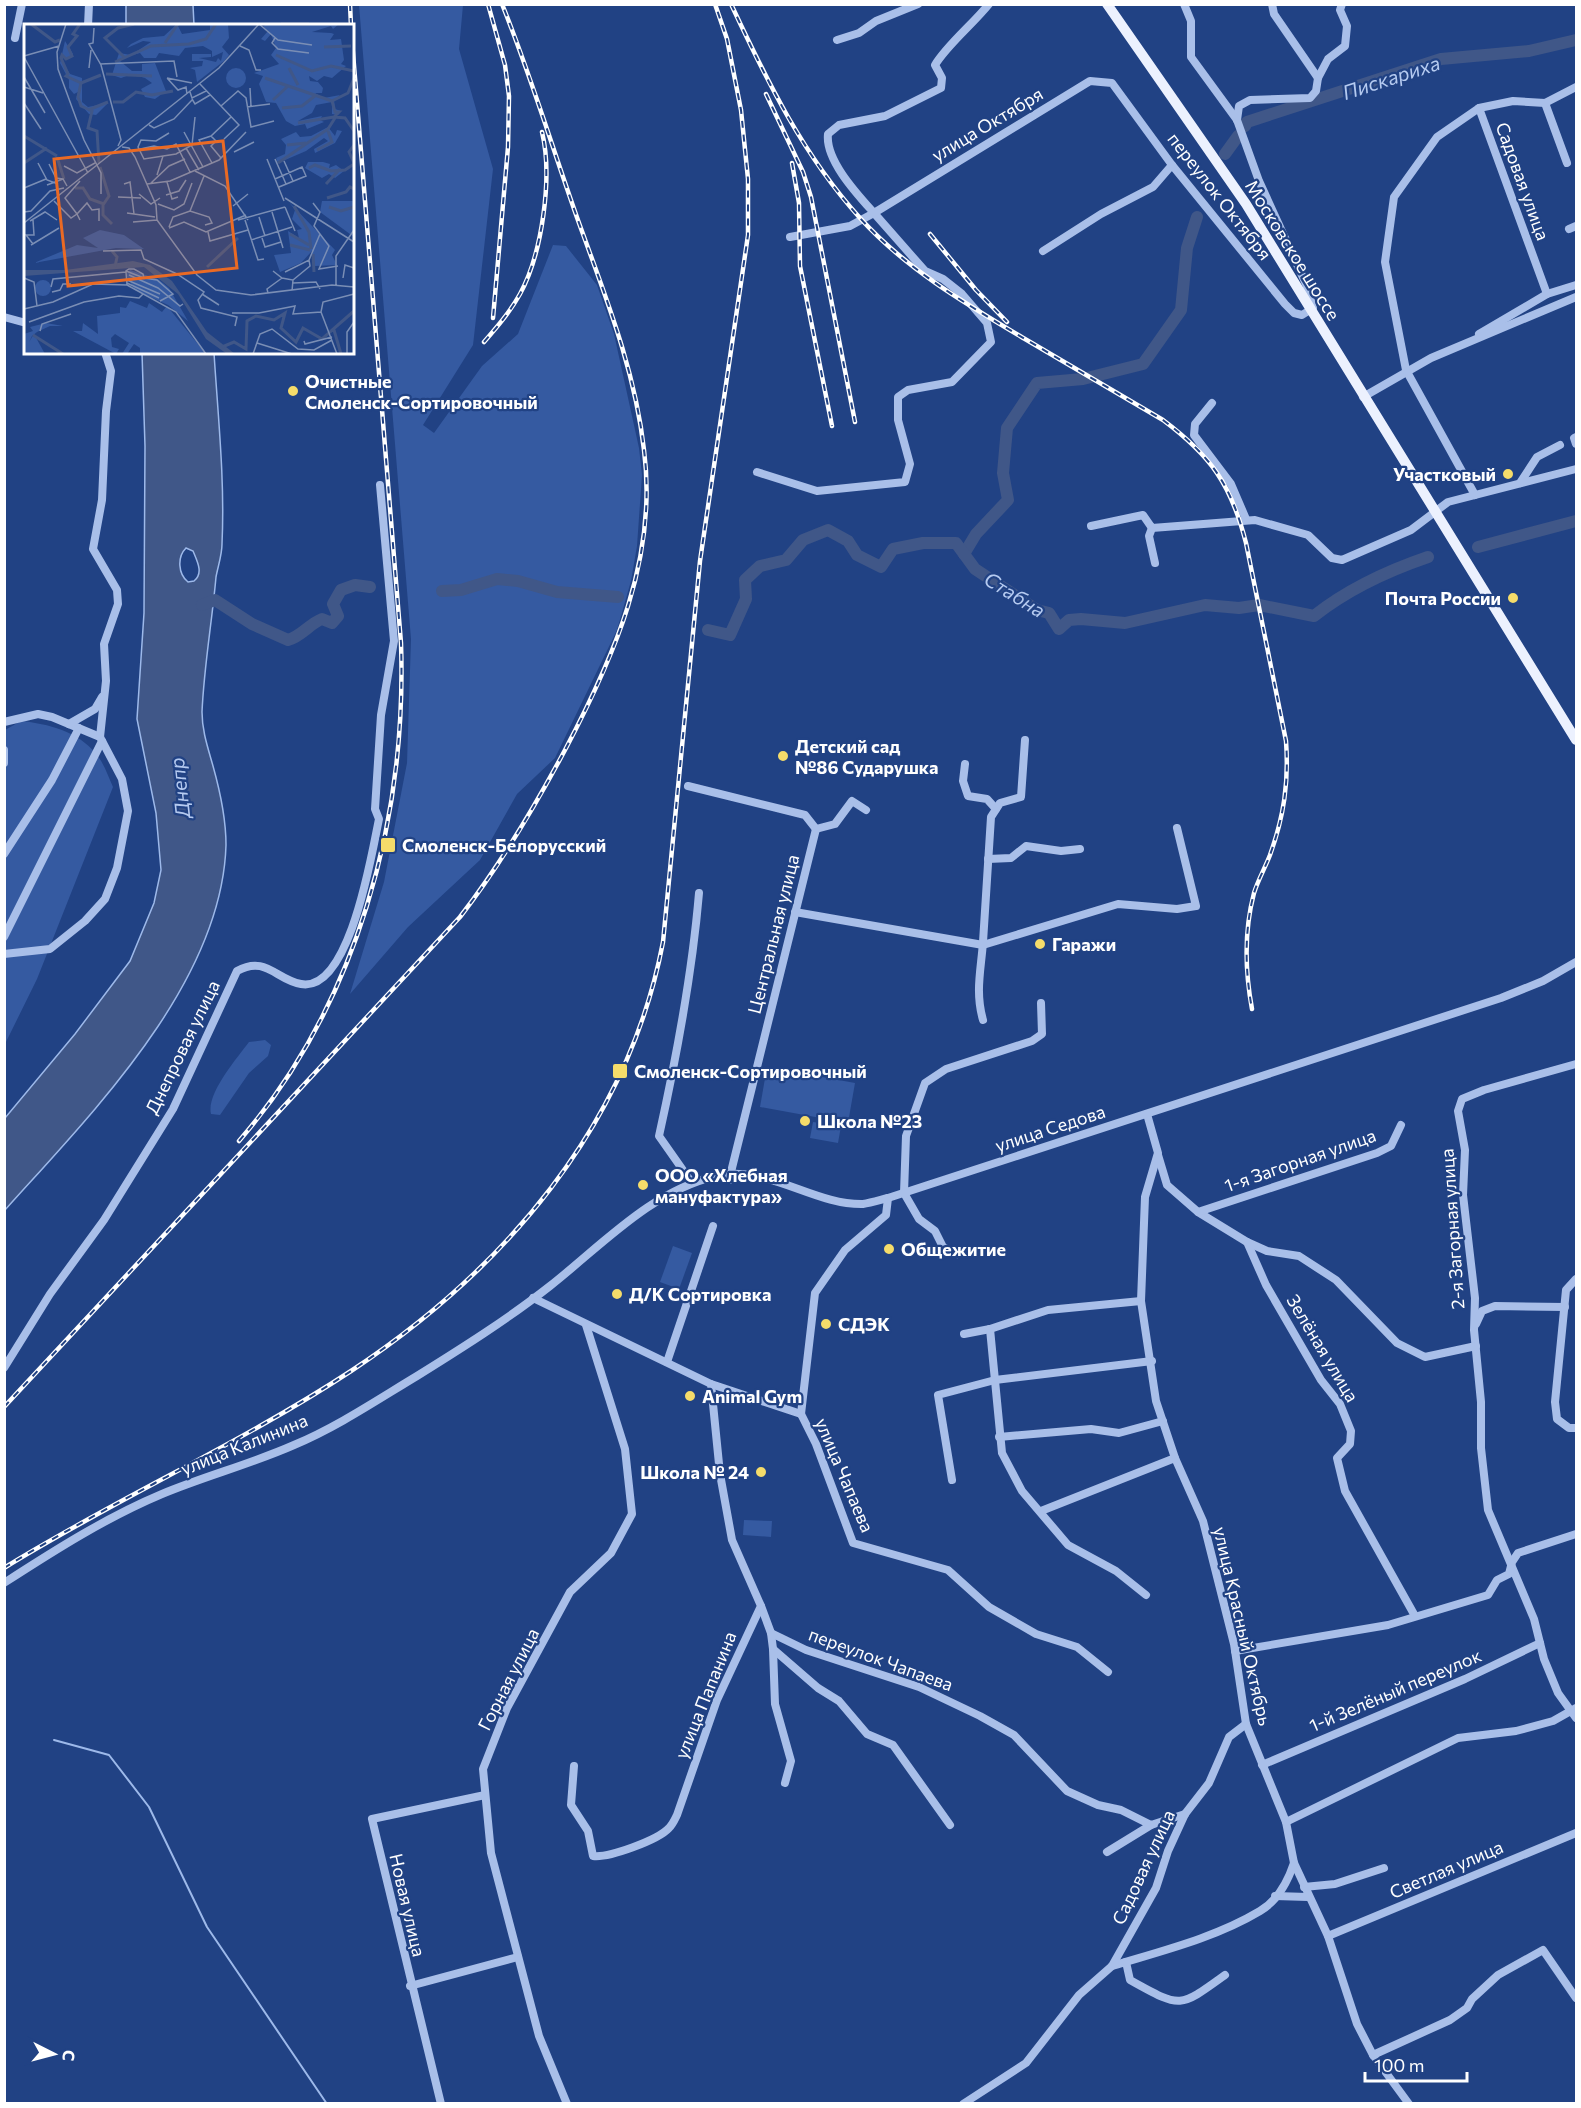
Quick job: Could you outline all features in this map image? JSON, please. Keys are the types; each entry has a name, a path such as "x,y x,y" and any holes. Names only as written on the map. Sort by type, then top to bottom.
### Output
{"main road":[{"name":"Московское шоссе","path":"1107,4 1226,174 1576,740"}],"street":[{"path":"15,38 22,4"},
{"path":"88,24 89,4"},
{"path":"837,40 859,33 876,21 918,4"},
{"path":"757,472 817,491 905,482 910,465 898,420 898,397 908,390 952,382 991,342 987,323 962,294 943,279 925,271 878,210 854,190 827,146 828,134 839,125 885,116 941,88 942,78 935,65 989,4"},
{"path":"1184,4 1191,21 1191,57 1237,120 1274,217 1306,284 1313,308 1310,310"},
{"path":"1237,120 1239,106 1250,100 1310,98 1316,91 1318,78 1328,58 1345,46 1347,26 1340,10 1342,4"},
{"path":"1273,6 1300,55 1318,78"},
{"name":"улица Октября","path":"790,237 850,226 1090,81 1112,83"},
{"name":"переулок Октября","path":"1112,83 1172,165 1285,304 1294,313 1302,315 1310,310"},
{"path":"1567,163 1545,103 1576,87"},
{"name":"Садовая улица","path":"1545,103 1513,101 1479,108 1547,294"},
{"path":"1475,495 1406,370 1385,262 1394,197 1437,137 1479,108"},
{"path":"1043,251 1101,214 1153,187 1172,165"},
{"path":"1475,340 1481,332 1547,294 1576,285"},
{"path":"1363,397 1406,370 1576,297"},
{"path":"4,317 24,322"},
{"path":"4,937 101,739 104,644 118,604 117,590 93,549 102,500 111,371 106,354"},
{"path":"1212,404 1196,424 1194,435 1231,484 1246,519"},
{"path":"1576,437 1574,438 1576,444"},
{"path":"1520,483 1537,457 1560,445"},
{"path":"1152,528 1255,519 1308,535 1332,558 1342,560 1411,530 1437,515 1448,502 1576,469"},
{"name":"Днепровая улица","path":"4,1368 50,1294 104,1220 173,1109 237,971 246,966 263,966 298,984 308,985 327,974 346,949 363,897 379,819 375,809 380,726 394,641 380,485"},
{"path":"1091,526 1143,515 1152,528"},
{"path":"1152,528 1149,537 1155,562"},
{"path":"69,724 94,709 104,694"},
{"path":"4,722 38,714 69,724 101,739 122,780 128,811 117,868 105,899 85,921 50,949 4,954"},
{"path":"4,854 52,780 79,728"},
{"path":"983,1020 977,999 983,945 991,817 1000,803 1021,797 1025,740"},
{"path":"4,750 4,763"},
{"path":"965,764 963,781 968,796 987,799 996,809"},
{"path":"688,786 805,815 816,829 835,824 852,801 866,810"},
{"path":"795,912 983,945 1118,904 1177,909 1196,906 1177,828"},
{"name":"Центральная улица","path":"730,1177 816,829"},
{"path":"988,859 1011,858 1026,846 1060,852 1080,849"},
{"path":"692,1184 659,1136 680,1042 695,943 699,893"},
{"name":"улица Седова","path":"550,1286 621,1227 662,1199 692,1184 747,1174 834,1200 864,1204 888,1198 1501,998 1543,981 1576,962"},
{"path":"957,1254 943,1247 935,1231 919,1219 904,1193 906,1136 925,1083 946,1069 1032,1041 1042,1035 1041,1003"},
{"name":"2-я Загорная улица","path":"1574,1712 1558,1692 1534,1619 1512,1562 1488,1510 1481,1448 1481,1402 1474,1330 1475,1298 1463,1195 1465,1150 1458,1111 1462,1099 1484,1090 1576,1064"},
{"path":"1147,1114 1167,1185 1198,1212 1247,1242 1267,1251 1299,1256 1336,1280 1397,1343 1425,1357 1476,1346"},
{"name":"1-я Загорная улица","path":"1198,1212 1377,1154 1391,1146 1401,1125"},
{"name":"улица Красный Октябрь","path":"1158,1153 1144,1197 1142,1300 1156,1401 1175,1458 1203,1521 1235,1651 1246,1724 1286,1822 1294,1863 1328,1936 1357,2024 1373,2055 1409,2103"},
{"name":"улица Чапаева","path":"888,1198 886,1215 845,1250 815,1293 801,1414 816,1444 853,1543 948,1570 988,1607 1036,1634 1077,1647 1108,1672"},
{"path":"667,1362 713,1226"},
{"name":"Зелёная улица","path":"1247,1242 1266,1285 1321,1380 1340,1404 1350,1431 1350,1444 1337,1458 1338,1470 1345,1491 1415,1617"},
{"path":"1576,1279 1566,1290 1554,1402 1557,1419 1569,1428 1576,1428"},
{"name":"улица Калинина","path":"4,1582 123,1512 195,1481 295,1445 370,1405 461,1348 550,1286"},
{"path":"533,1298 711,1384 801,1414"},
{"path":"964,1334 990,1329 1048,1310 1142,1300"},
{"path":"1474,1330 1482,1311 1495,1306 1565,1307"},
{"name":"Горная улица","path":"567,2103 539,2036 491,1853 482,1796 483,1769 507,1708 570,1592 611,1553 632,1514 625,1449 586,1325"},
{"path":"990,1329 1002,1453 1022,1491 1068,1545 1116,1571 1146,1595"},
{"path":"952,1480 938,1395 995,1380 1152,1361"},
{"path":"711,1384 720,1474 732,1540 771,1633 775,1704 791,1761 784,1783"},
{"path":"999,1437 1091,1429 1119,1433 1163,1421"},
{"path":"1041,1511 1175,1458"},
{"path":"1235,1651 1378,1627 1488,1595 1497,1580 1509,1574 1512,1562 1518,1553 1576,1534"},
{"name":"улица Папанина","path":"574,1766 572,1805 588,1832 593,1856 602,1857 625,1849 669,1828 677,1815 717,1700 760,1606"},
{"name":"переулок Чапаева","path":"771,1633 806,1650 919,1687 980,1716 1014,1735 1067,1791 1098,1805 1121,1810 1151,1825"},
{"name":"1-й Зелёный переулок","path":"1262,1765 1465,1679 1540,1643"},
{"path":"773,1650 818,1688 839,1701 867,1734 893,1745 950,1825"},
{"path":"1286,1822 1458,1738 1516,1731 1574,1712"},
{"name":"Садовая улица","path":"963,2103 1026,2063 1079,1995 1112,1966 1156,1888 1168,1851 1185,1814 1209,1783 1230,1737 1246,1724"},
{"name":"Новая улица","path":"441,2103 410,1986 372,1819 482,1796"},
{"path":"1107,1852 1151,1825 1185,1814"},
{"name":"Светлая улица","path":"1328,1936 1576,1833"},
{"name":"Садовая улица","path":"1112,1966 1191,1942 1261,1910 1287,1882 1294,1863"},
{"path":"1304,1887 1335,1884 1384,1868"},
{"path":"1275,1896 1308,1897"},
{"path":"1373,2055 1450,2020 1467,2008 1472,1999 1498,1976 1543,1950 1576,1998"},
{"path":"410,1986 518,1957"},
{"path":"1126,1962 1130,1980 1168,2001 1190,2000 1226,1976"}],"shaded area":[{"path":"359,5 463,5 459,49 493,169 473,345 423,425 434,433 482,366 518,334 553,245 566,246 597,285 614,334 639,448 642,475 637,546 631,581 617,630 555,758 517,794 480,860 408,927 350,994 384,882 407,763 411,639"},
{"path":"21,721 62,730 89,746 99,758 113,787 37,979 5,1044 5,730"},
{"path":"265,1040 271,1045 268,1056 249,1073 220,1115 211,1114 213,1097 230,1067 249,1042"},
{"path":"767,1067 855,1083 848,1123 760,1107"},
{"path":"813,1122 841,1126 838,1143 810,1138"},
{"path":"673,1246 692,1253 679,1289 660,1282"},
{"path":"744,1520 772,1521 771,1537 743,1535"}],"water":[{"path":"126,5 193,5 194,24 126,24"},
{"name":"Днепр","path":"142,354 214,354 223,520 221,556 216,577 204,678 202,719 225,825 226,845 219,896 202,947 177,996 147,1043 76,1131 5,1210 5,1118 75,1034 130,961 154,903 161,870 156,813 137,719 144,613 145,446","holes":["186,548 193,551 199,567 197,578 188,582 182,575 180,561"]}],"waterway":[{"name":"Пискариха","path":"1245,126 1247,122 1441,59 1529,51 1576,40"},
{"name":"Пискариха","path":"1225,154 1238,136"},
{"name":"Пискариха","path":"964,554 976,534 1008,500 1003,473 1007,428 1037,383 1083,379 1143,364 1181,310 1187,248 1197,217"},
{"name":"Стабна","path":"1478,547 1576,521"},
{"name":"Стабна","path":"708,630 730,635 746,599 745,580 760,566 786,560 803,540 828,530 848,541 857,555 881,567 893,549 923,543 956,543 975,569 1037,610 1049,613 1059,629 1069,620 1125,623 1205,605 1239,608 1259,605 1314,616 1340,597 1368,582 1428,557"},
{"name":"Стабна","path":"442,591 461,590 497,579 518,581 557,592 618,597"},
{"name":"Стабна","path":"202,605 215,600 252,624 288,640 322,619 332,623 338,616 333,604 341,590 355,585 370,587"},
{"path":"54,1740 109,1755 149,1807 207,1927 327,2104"}],"railway":[{"path":"350,4 351,24"},
{"path":"488,4 505,65 509,96 508,147 493,318"},
{"path":"4,1407 460,917 503,856 541,793 583,715 615,643 638,568 644,529 647,490 640,420 627,363 609,307 523,58 502,4"},
{"path":"4,1568 90,1518 309,1398 407,1331 459,1287 508,1239 551,1188 589,1132 621,1072 646,1009 663,942 700,561 748,235 748,179 741,110 727,39 715,4"},
{"path":"731,4 758,61 804,143 840,194 878,236 897,254 959,299 1163,420 1194,446 1217,473 1226,488 1246,543 1286,741 1287,771 1282,813 1270,855 1257,883 1248,922 1247,966 1252,1009"},
{"path":"239,1141 280,1088 315,1031 344,970 366,907 383,842 395,776 401,709 401,643 354,66"},
{"path":"766,94 803,172 811,197 855,422"},
{"path":"484,342 520,294 528,277 540,237 546,192 542,132"},
{"path":"792,163 799,203 800,266 832,426"},
{"path":"930,234 976,290 1007,322"}],"place":[{"name":"Очистные Смоленск-Сортировочный","path":"293,391"},
{"name":"Участковый","path":"1508,474"},
{"name":"Почта России","path":"1513,598"},
{"name":"Детский сад №86 Сударушка","path":"783,756"},
{"name":"Смоленск-Белорусский","path":"388,845"},
{"name":"Гаражи","path":"1040,944"},
{"name":"Смоленск-Сортировочный","path":"620,1071"},
{"name":"Школа №23","path":"805,1121"},
{"name":"ООО «Хлебная мануфактура»","path":"643,1185"},
{"name":"Общежитие","path":"889,1249"},
{"name":"Д/К Сортировка","path":"617,1294"},
{"name":"СДЭК","path":"826,1324"},
{"name":"Animal Gym","path":"690,1396"},
{"name":"Школа № 24","path":"761,1472"}]}
